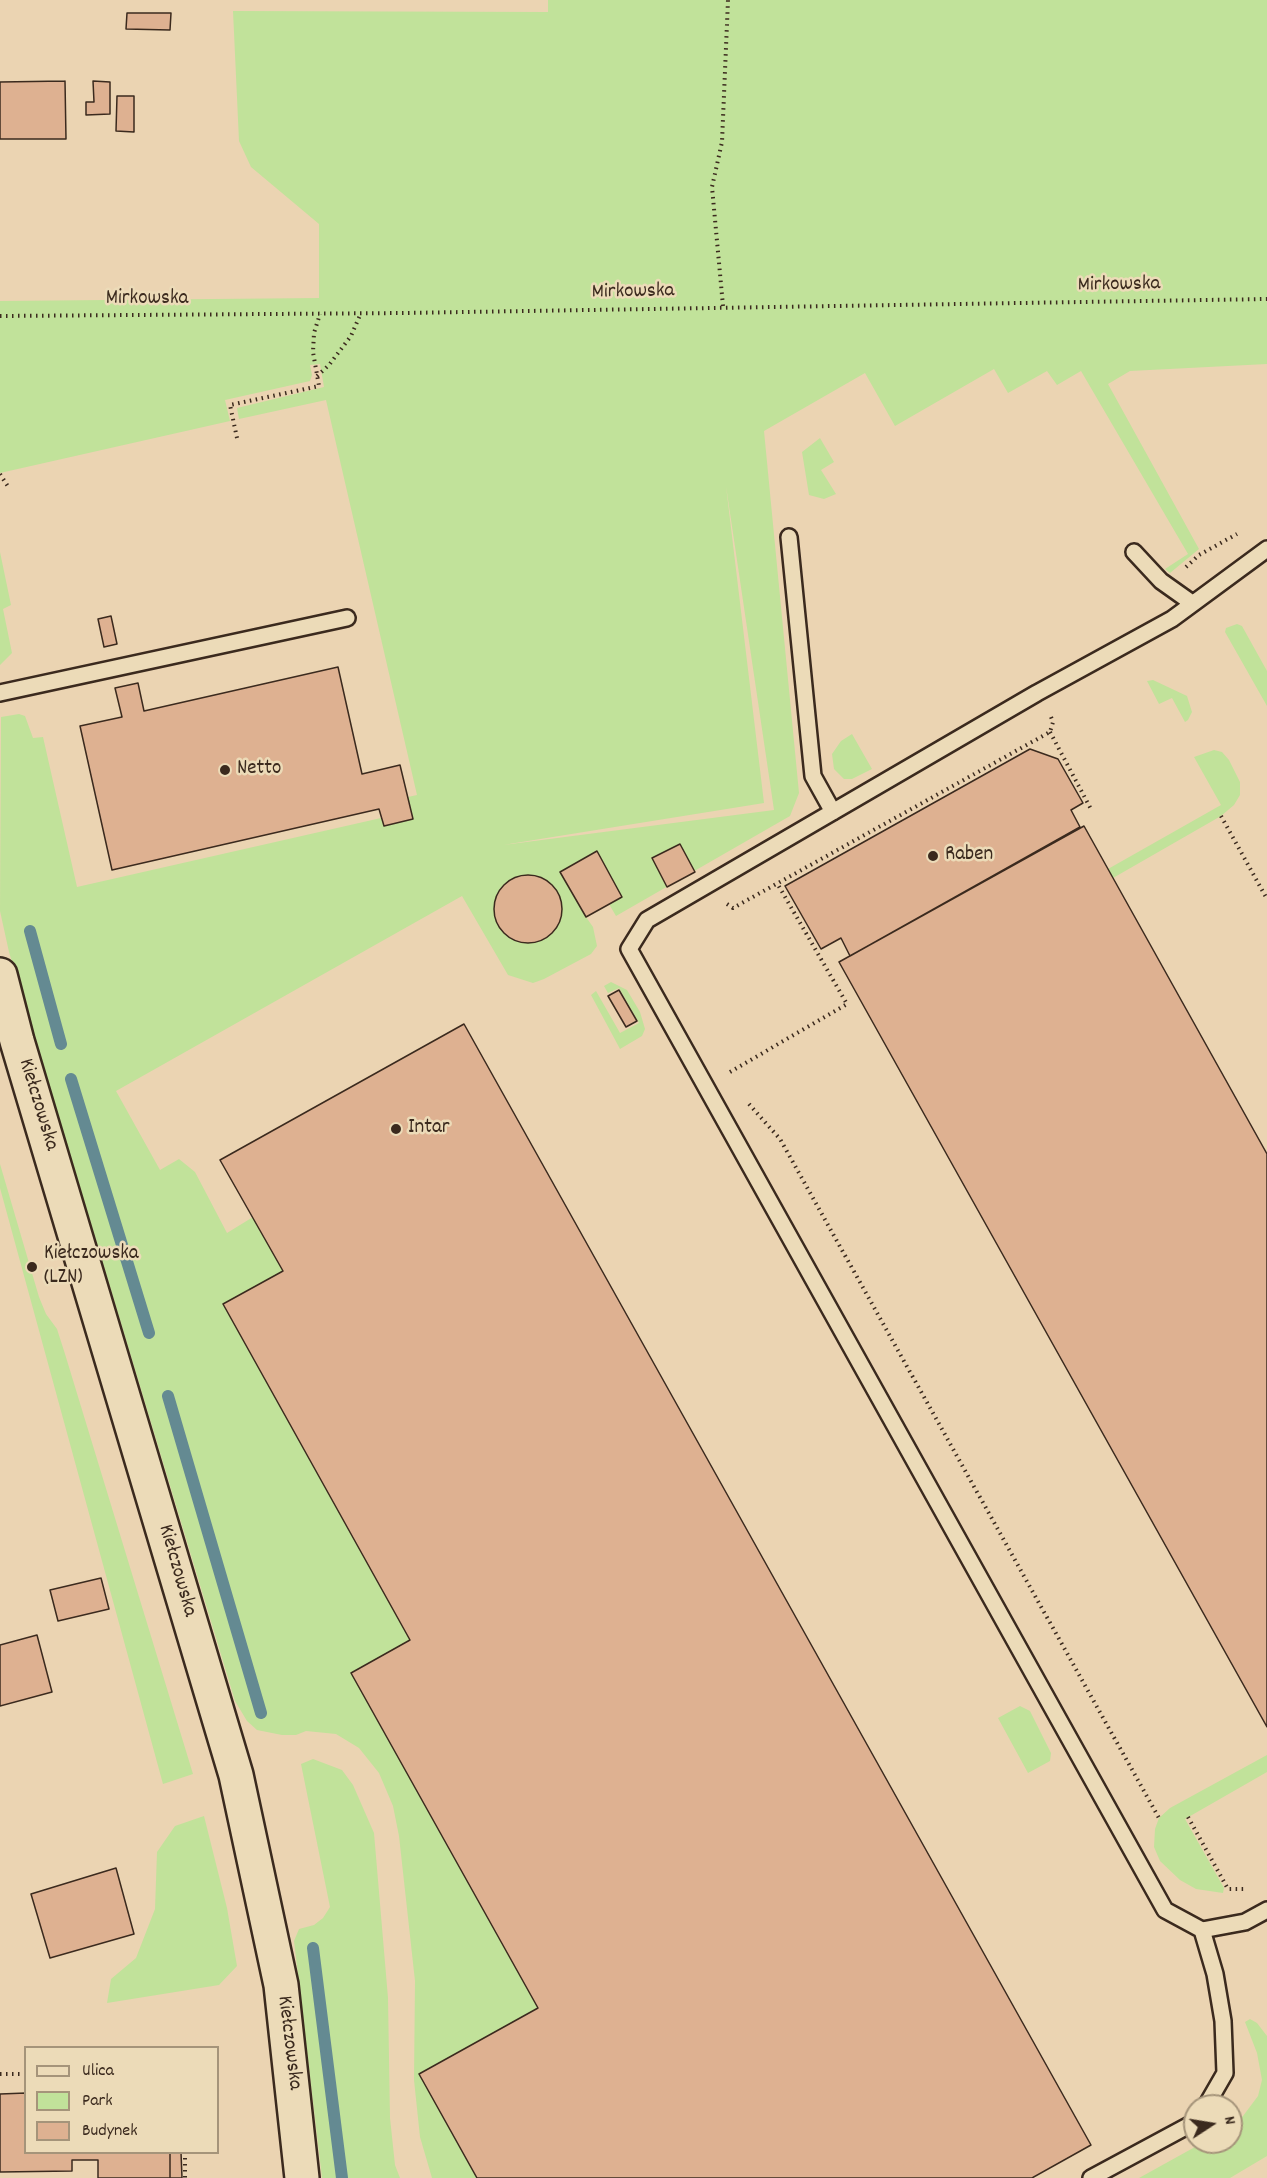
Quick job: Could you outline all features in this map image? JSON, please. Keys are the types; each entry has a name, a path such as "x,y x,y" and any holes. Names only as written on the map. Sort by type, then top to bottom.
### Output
{"street":[{"name":"Kiełczowska","path":"0,975 17,1041 236,1775 281,1985 302,2178"}],"lane":[{"path":"789,537 813,776 832,812"},
{"path":"1267,549 1172,619 647,920 629,949 1166,1910 1202,1930 1245,1922 1267,1910"},
{"path":"1134,552 1161,582 1192,603"},
{"path":"0,693 347,618"},
{"path":"1202,1930 1215,1974 1223,2021 1225,2073 1213,2094"},
{"path":"1090,2178 1183,2128"}],"path":[{"path":"723,306 712,187 723,142 728,0"},
{"name":"Mirkowska","path":"0,316 320,314 1267,299"},
{"path":"316,376 330,365 351,336 361,313"},
{"path":"237,438 230,405 319,386 313,352 314,333 320,314"},
{"path":"0,474 9,488"},
{"path":"1199,555 1248,528"},
{"path":"1050,732 1092,811"},
{"path":"1221,816 1267,899"},
{"path":"735,1080 729,1070 847,1004 777,883"},
{"path":"746,1100 780,1138 1159,1818"},
{"path":"1188,1817 1228,1889 1251,1889"},
{"path":"0,2074 24,2074"},
{"path":"185,2154 185,2178"}],"green space":[{"path":"548,0 1267,0 1267,364 1130,371 1108,384 1199,549 1170,573 1165,569 1188,554 1081,371 1057,385 1047,371 1008,393 994,369 895,426 865,373 764,431 799,793 790,816 616,916 609,904 586,917 593,927 597,946 591,954 544,979 533,983 508,975 462,896 116,1091 160,1170 179,1159 195,1172 227,1233 253,1217 283,1271 410,1640 351,1673 538,2008 419,2074 477,2178 432,2178 420,2137 414,2080 415,1981 399,1836 393,1806 379,1773 359,1748 336,1734 306,1731 296,1735 282,1735 257,1730 247,1721 235,1701 9,952 0,911 1,717 19,714 25,716 33,738 43,737 77,887 381,818 384,826 413,819 408,797 417,795 326,400 239,419 237,408 324,387 320,364 310,365 312,375 310,381 225,400 230,421 0,473 0,301 319,298 319,224 251,167 239,141 233,11 548,12","holes":["726,486 774,810 503,845 764,803"]},
{"path":"820,438 834,462 821,470 836,494 824,499 809,495 802,452"},
{"path":"0,552 11,605 3,609 12,653 0,665"},
{"path":"1237,624 1242,626 1267,671 1267,706 1225,632 1226,628"},
{"path":"1153,680 1187,696 1192,712 1188,720 1185,722 1172,698 1159,704 1147,681"},
{"path":"852,734 872,769 852,779 844,779 834,769 832,754 841,741"},
{"path":"1214,750 1222,752 1229,760 1240,782 1240,795 1234,805 1221,816 1113,878 1108,869 1221,805 1194,757"},
{"path":"611,982 627,990 640,1012 645,1029 642,1036 620,1049 591,995 596,991 620,1033 639,1023 619,988 608,993 604,986"},
{"path":"0,1164 39,1297 46,1314 57,1329 65,1354 193,1774 163,1784 0,1188"},
{"path":"1020,1706 1030,1711 1051,1753 1050,1761 1028,1773 998,1718"},
{"path":"1267,1755 1267,1772 1185,1819 1224,1888 1223,1893 1196,1889 1180,1880 1160,1861 1154,1847 1155,1829 1159,1818 1170,1808"},
{"path":"313,1759 342,1770 353,1785 374,1833 388,1998 390,2118 395,2165 400,2178 322,2178 294,1941 299,1929 314,1925 323,1918 330,1907 301,1764"},
{"path":"204,1816 227,1908 237,1966 219,1985 107,2003 111,1979 136,1958 155,1909 157,1852 175,1826"},
{"path":"1250,2019 1257,2023 1267,2036 1267,2156 1230,2178 1139,2178 1183,2154 1243,2154 1243,2116 1258,2096 1262,2080 1257,2053 1245,2022"}],"building":[{"path":"127,13 171,13 170,30 126,29"},
{"path":"65,81 66,139 0,139 0,82"},
{"path":"93,81 110,82 110,114 86,115 86,102 94,102"},
{"path":"117,96 134,96 134,132 116,131"},
{"path":"111,616 117,644 104,647 98,619"},
{"name":"Netto","path":"338,667 362,774 400,765 413,819 384,826 379,809 112,870 80,726 122,717 115,688 138,683 144,711"},
{"name":"Raben","path":"1030,749 1058,759 1083,803 1071,810 1080,827 850,956 841,938 821,949 785,886"},
{"path":"1084,826 1267,1154 1267,1727 839,962"},
{"path":"680,844 695,872 667,887 652,858"},
{"path":"597,851 622,897 586,917 560,872"},
{"path":"528,875 541,878 552,885 559,896 562,909 559,922 552,933 541,940 528,943 515,940 504,933 497,922 494,909 497,896 504,885 515,878"},
{"path":"619,990 637,1021 626,1027 608,996"},
{"path":"464,1024 1091,2145 1032,2178 477,2178 419,2074 538,2008 351,1673 410,1640 223,1304 283,1271 220,1160"},
{"path":"101,1578 109,1609 58,1621 50,1590"},
{"path":"37,1635 52,1692 0,1706 0,1645"},
{"path":"116,1868 134,1934 50,1958 31,1894"},
{"path":"24,2093 24,2154 170,2154 170,2178 98,2178 98,2160 72,2160 72,2171 0,2172 0,2094"},
{"path":"170,2154 181,2154 182,2178 170,2178"}],"waterway":[{"path":"30,931 61,1044"},
{"path":"71,1079 149,1333"},
{"path":"168,1396 261,1713"},
{"path":"313,1948 342,2178"}],"place":[{"name":"Netto","path":"225,770"},
{"name":"Raben","path":"933,856"},
{"name":"Intar","path":"396,1129"},
{"name":"Kiełczowska (LZN)","path":"32,1267"}]}
